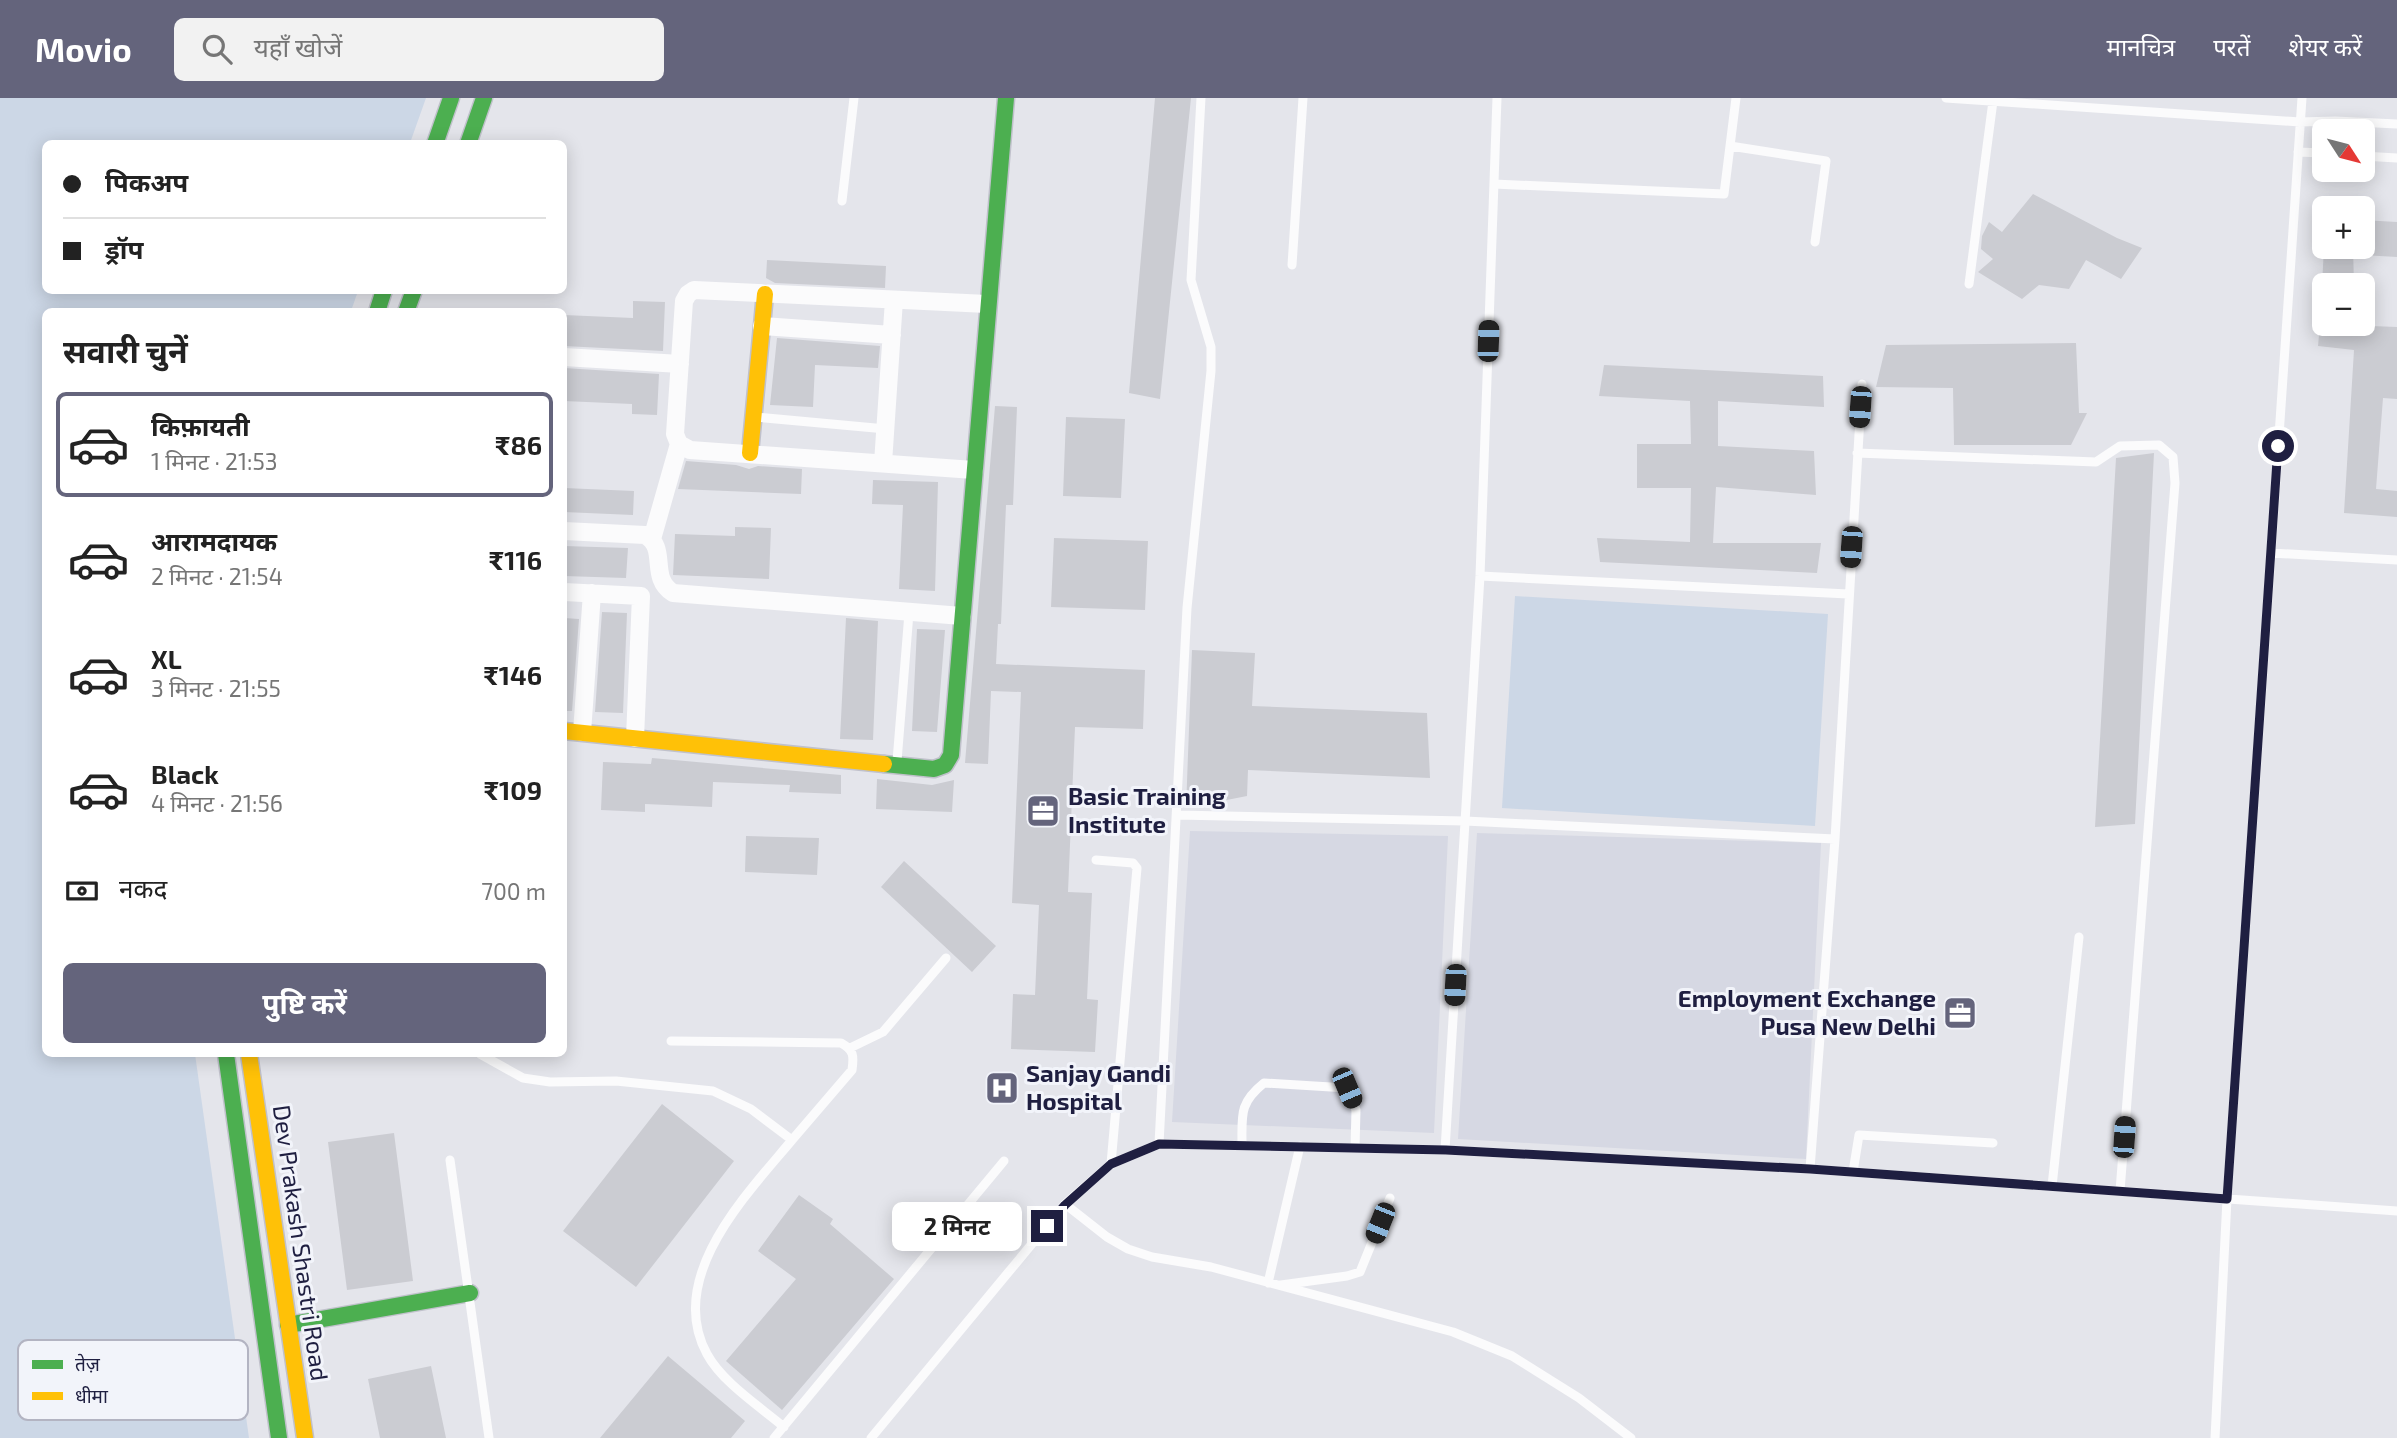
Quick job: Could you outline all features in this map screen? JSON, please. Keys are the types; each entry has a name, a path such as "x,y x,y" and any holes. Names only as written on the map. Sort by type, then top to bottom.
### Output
{"street":[{"path":"436,140 451,98"},
{"path":"469,140 484,98"},
{"path":"567,731 934,769 945,765 951,755 1006,98"},
{"path":"652,540 679,444 675,434 684,301 688,294 694,290 987,304"},
{"path":"750,453 765,294"},
{"path":"883,463 894,300"},
{"path":"762,326 892,335"},
{"path":"567,357 680,364"},
{"path":"679,444 690,450 974,470"},
{"path":"567,531 645,535 657,548 659,579 665,588 673,593 962,616"},
{"path":"567,592 641,596 635,738"},
{"path":"582,732 592,593"},
{"name":"Dev Prakash Shastri Road","path":"226,1057 279,1438"},
{"name":"Dev Prakash Shastri Road","path":"250,1057 305,1438"},
{"path":"288,1325 470,1293"}],"lane":[{"path":"842,201 854,98"},
{"path":"1159,1144 1187,608 1211,371 1211,347 1191,280 1201,98"},
{"path":"1292,265 1303,98"},
{"path":"1446,1150 1480,576 1497,98"},
{"path":"1494,184 1724,194 1736,98"},
{"path":"1946,98 2300,122 2397,124"},
{"path":"2215,1438 2227,1199 2302,98"},
{"path":"1969,284 1993,101"},
{"path":"1730,146 1826,161 1815,242"},
{"path":"2298,152 2312,153"},
{"path":"2375,157 2397,158"},
{"path":"1810,1169 1835,839 1861,384"},
{"path":"754,417 886,429"},
{"path":"1857,453 2096,462 2120,446 2159,445 2173,457 2175,483 2120,1191"},
{"path":"2271,553 2397,561"},
{"path":"1480,576 1848,594"},
{"path":"897,765 909,613"},
{"path":"1177,815 1465,821 1835,839"},
{"path":"1096,860 1133,863 1137,868 1111,1164"},
{"path":"2052,1186 2079,937"},
{"path":"850,1048 883,1032 946,958"},
{"path":"671,1041 841,1043 850,1048 854,1056 852,1070 749,1192 716,1238 698,1280 695,1317 707,1354 732,1384 783,1427"},
{"path":"485,1057 523,1078 550,1082 616,1081 713,1091 751,1109 792,1140"},
{"path":"1242,1145 1242,1113 1250,1094 1264,1083 1347,1088 1356,1110 1355,1148"},
{"path":"1853,1172 1859,1135 1993,1143"},
{"path":"871,1438 1065,1205 1111,1164 1159,1144 1446,1150 1810,1169 2397,1211"},
{"path":"1272,1284 1300,1146"},
{"path":"450,1160 489,1438"},
{"path":"774,1438 1004,1161"},
{"path":"1272,1284 1347,1276 1360,1272 1390,1198"},
{"path":"1065,1205 1128,1250 1211,1267 1453,1332 1512,1356 1579,1398 1631,1438"}],"shaded area":[{"path":"0,98 426,98 411,140 42,140 42,294 357,294 352,308 42,308 42,1057 195,1057 235,1340 18,1340 18,1420 246,1420 249,1438 0,1438"},
{"path":"1515,596 1828,614 1815,826 1502,808"},
{"path":"1190,831 1448,836 1434,1133 1172,1122"},
{"path":"1477,833 1821,843 1806,1159 1458,1139"}],"building":[{"path":"1155,98 1191,98 1160,399 1129,393"},
{"path":"2033,194 2117,238 2142,248 2121,279 2086,260 2069,289 2039,285 2022,299 1978,272 1993,259 1981,249 1982,236 1989,222 2002,232"},
{"path":"2375,221 2397,222 2397,257 2375,256"},
{"path":"2323,259 2353,259 2354,273 2323,273"},
{"path":"767,260 886,266 885,288 775,283 766,278"},
{"path":"633,301 665,302 663,351 567,346 567,315 633,318"},
{"path":"2375,326 2397,327 2397,399 2383,398 2376,489 2397,491 2397,517 2344,513 2354,350 2318,346 2319,336 2375,336"},
{"path":"777,338 880,346 878,368 815,365 813,407 770,405"},
{"path":"2076,343 2079,413 2087,413 2071,445 1954,445 1953,388 1876,387 1886,345"},
{"path":"1604,365 1823,376 1824,407 1718,401 1718,446 1814,451 1816,495 1716,487 1713,543 1821,543 1817,573 1600,562 1597,538 1690,542 1691,488 1637,488 1637,444 1691,444 1690,401 1599,396"},
{"path":"567,368 659,374 657,415 632,414 632,404 567,401"},
{"name":"Basic Training Institute","path":"995,406 1017,407 1013,505 1006,505 1001,624 998,624 996,664 1145,670 1143,729 1075,727 1068,892 1092,893 1087,999 1098,1000 1095,1052 1011,1049 1013,994 1035,995 1039,905 1012,903 1021,692 991,691 988,764 965,763"},
{"path":"1066,417 1125,419 1121,498 1063,496"},
{"path":"2154,453 2135,824 2095,827 2116,458"},
{"path":"686,461 736,465 749,469 758,466 802,469 801,494 678,489"},
{"path":"873,480 938,482 935,591 899,589 903,505 872,504"},
{"path":"567,488 634,491 633,515 567,512"},
{"path":"735,527 771,528 769,579 673,575 675,534 735,536"},
{"path":"1054,538 1148,541 1145,610 1051,607"},
{"path":"567,546 628,548 626,578 567,576"},
{"path":"602,612 627,613 623,713 595,712"},
{"path":"567,618 579,619 572,711 567,711"},
{"path":"846,618 878,621 873,740 840,739"},
{"path":"917,629 945,630 937,732 912,731"},
{"path":"1192,650 1255,653 1252,706 1427,713 1430,778 1248,770 1247,796 1186,808"},
{"path":"652,758 841,775 841,794 789,792 790,785 713,782 712,807 645,804 645,812 601,810 603,762 651,764"},
{"path":"877,779 932,785 954,780 952,812 876,809"},
{"path":"746,836 819,838 817,875 745,872"},
{"path":"904,861 996,946 972,972 881,887"},
{"path":"662,1104 734,1161 636,1287 563,1231"},
{"path":"394,1133 413,1281 347,1290 328,1142"},
{"path":"799,1195 833,1219 830,1224 894,1279 782,1410 726,1361 796,1279 758,1251"},
{"path":"668,1356 745,1421 731,1438 600,1438"},
{"path":"431,1366 446,1438 380,1438 368,1379"}],"traffic: fast":[{"path":"436,140 451,98"},
{"path":"469,140 484,98"},
{"path":"884,764 934,769 945,765 951,755 1006,98"},
{"path":"378,308 383,294"},
{"path":"407,308 413,294"},
{"path":"226,1057 279,1438"},
{"path":"288,1325 470,1293"}],"traffic: slow":[{"path":"750,453 765,294"},
{"path":"567,731 884,764"},
{"path":"249,1057 305,1438"}],"place":[{"name":"Basic Training Institute","path":"1043,811"},
{"name":"Employment Exchange Pusa New Delhi","path":"1960,1013"},
{"name":"Sanjay Gandi Hospital","path":"1002,1088"}],"route":[{"path":"1047,1226 1065,1205 1111,1164 1159,1144 1446,1150 1810,1169 2227,1199 2278,446"}]}
